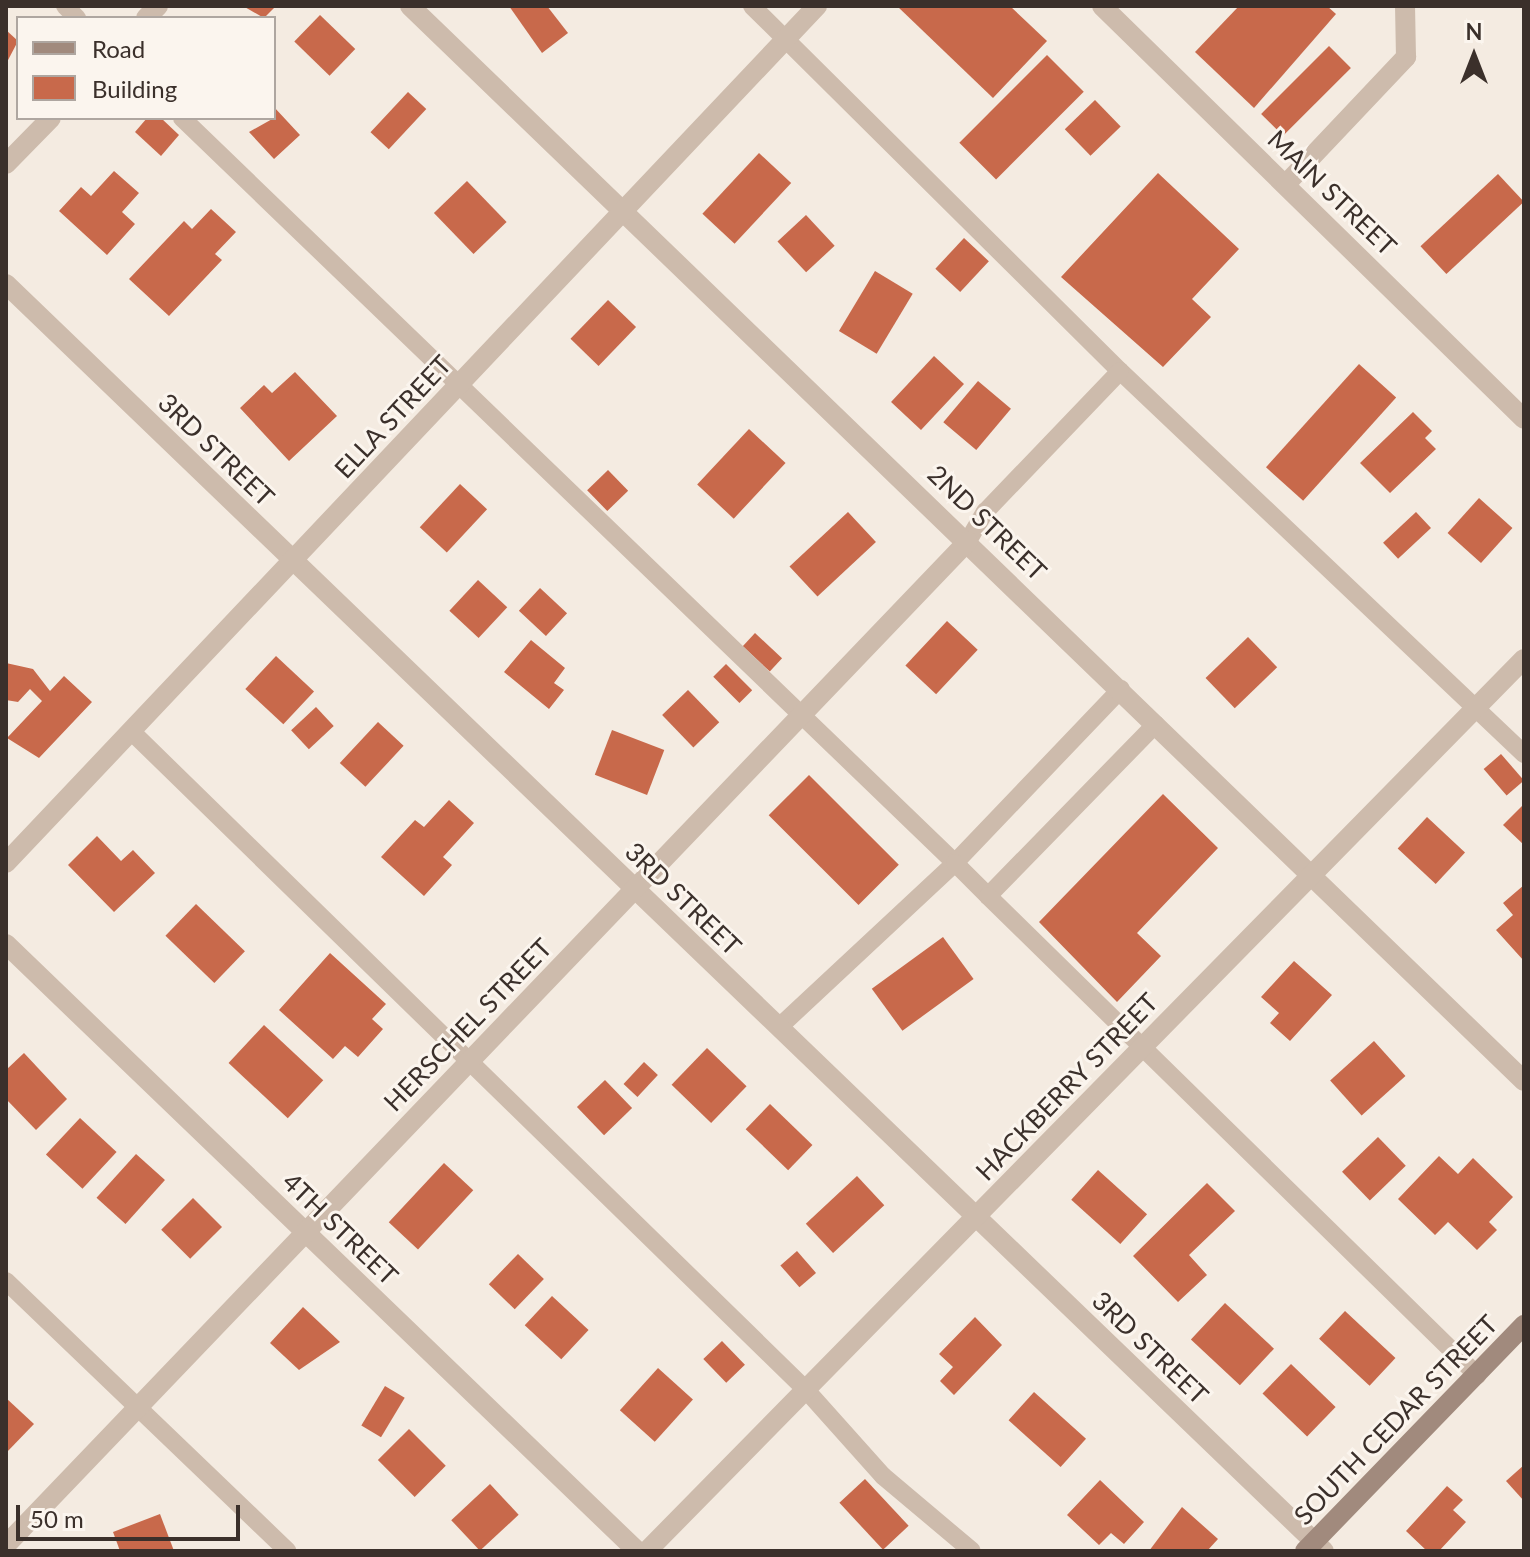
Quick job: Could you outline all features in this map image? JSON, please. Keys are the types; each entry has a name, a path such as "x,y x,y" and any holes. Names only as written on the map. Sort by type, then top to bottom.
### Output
{"main road":[{"name":"SOUTH CEDAR STREET","path":"1315,1549 1524,1325"}],"street":[{"name":"2ND STREET","path":"410,6 625,209 1524,1081"},
{"name":"ELLA STREET","path":"6,863 817,6"},
{"name":"MAIN STREET","path":"1102,6 1524,419"},
{"path":"1286,184 1406,57 1405,6"},
{"path":"6,164 49,120"},
{"name":"3RD STREET","path":"6,284 976,1217 1315,1549"},
{"name":"HERSCHEL STREET","path":"6,1545 968,541"},
{"name":"HACKBERRY STREET","path":"647,1551 1524,659"},
{"name":"4TH STREET","path":"6,944 637,1551"}],"lane":[{"path":"752,6 1120,371 1524,754"},
{"path":"184,120 955,863 1140,1050 1477,1375"},
{"path":"968,541 985,512 1120,371"},
{"path":"779,1027 955,863 1121,689"},
{"path":"988,896 1156,724"},
{"path":"131,731 471,1059 807,1391 883,1476 972,1551"},
{"path":"6,1281 134,1411 288,1551"}],"building":[{"path":"243,6 276,6 266,16"},
{"path":"509,6 547,6 568,33 542,53"},
{"path":"897,6 1010,6 1047,41 993,98"},
{"path":"1239,6 1327,6 1336,14 1254,108 1195,52"},
{"path":"320,15 355,49 330,76 294,42"},
{"path":"6,30 16,39 16,45 6,64"},
{"path":"1329,46 1351,68 1283,136 1261,114"},
{"path":"1047,55 1084,92 996,179 959,143"},
{"path":"408,92 426,109 389,149 370,132"},
{"path":"1095,100 1121,127 1090,156 1065,129"},
{"path":"276,109 300,135 274,159 249,132 276,120"},
{"path":"145,120 163,120 179,135 161,156 135,132"},
{"path":"759,153 791,183 735,244 702,214"},
{"path":"114,171 139,193 122,212 135,224 107,255 59,211 81,187 91,196"},
{"path":"1158,173 1239,249 1192,299 1211,317 1163,367 1061,277"},
{"path":"1498,174 1524,202 1446,274 1420,246"},
{"path":"467,181 507,222 474,254 434,213"},
{"path":"211,209 236,232 215,254 222,260 169,316 129,279 184,221 192,229"},
{"path":"806,215 835,246 806,272 777,242"},
{"path":"964,238 989,261 960,292 935,269"},
{"path":"875,271 913,294 877,354 839,331"},
{"path":"608,300 636,327 599,366 570,339"},
{"path":"934,356 964,384 921,430 891,402"},
{"path":"1359,364 1396,397 1303,501 1266,467"},
{"path":"295,372 337,416 289,461 240,408 264,385 272,393"},
{"path":"978,381 1011,409 976,450 943,422"},
{"path":"1413,412 1432,431 1425,438 1436,449 1390,493 1360,463"},
{"path":"749,429 786,463 734,519 697,485"},
{"path":"608,470 628,491 607,511 587,490"},
{"path":"460,484 487,509 447,552 420,527"},
{"path":"1479,498 1512,528 1481,563 1448,533"},
{"path":"848,512 876,542 817,597 789,567"},
{"path":"1416,512 1431,528 1398,559 1383,543"},
{"path":"478,580 507,607 479,638 449,611"},
{"path":"540,588 567,613 546,636 519,611"},
{"path":"947,621 978,650 936,694 905,666"},
{"path":"755,633 782,658 770,671 743,646"},
{"path":"1248,637 1277,667 1235,708 1206,678"},
{"path":"531,640 565,668 554,683 564,690 549,709 504,672"},
{"path":"276,656 314,691 283,724 245,689"},
{"path":"6,663 33,669 50,691 64,676 92,702 39,758 7,738 42,701 30,689 18,702 6,700"},
{"path":"726,664 752,690 739,703 713,677"},
{"path":"688,690 719,722 693,747 662,715"},
{"path":"316,707 334,726 309,749 291,730"},
{"path":"378,722 404,746 365,787 340,763"},
{"path":"612,730 664,750 647,795 595,775"},
{"path":"1501,754 1524,780 1507,796 1484,769"},
{"path":"809,775 899,865 858,905 769,815"},
{"path":"1163,794 1218,848 1137,933 1161,956 1117,1002 1039,922"},
{"path":"449,800 474,823 443,857 452,865 424,896 381,857 415,820 424,827"},
{"path":"1524,804 1524,845 1503,825"},
{"path":"1427,817 1465,852 1436,884 1398,848"},
{"path":"97,836 121,861 133,850 155,873 114,912 68,865"},
{"path":"1524,885 1524,961 1496,930 1513,915 1503,903"},
{"path":"196,904 245,951 214,983 165,936"},
{"path":"943,937 974,979 902,1031 872,989"},
{"path":"330,953 386,1004 372,1019 383,1029 358,1057 345,1046 333,1059 279,1010"},
{"path":"1294,961 1332,995 1290,1041 1270,1023 1279,1013 1261,997"},
{"path":"264,1025 323,1080 288,1118 229,1063"},
{"path":"1374,1041 1405,1076 1362,1115 1330,1080"},
{"path":"707,1048 747,1086 711,1123 672,1085"},
{"path":"24,1053 67,1099 36,1130 6,1099 6,1070"},
{"path":"644,1062 658,1075 637,1097 624,1084"},
{"path":"605,1080 632,1108 604,1135 577,1107"},
{"path":"770,1104 812,1145 788,1170 746,1129"},
{"path":"80,1118 117,1152 82,1189 46,1155"},
{"path":"1378,1137 1406,1166 1370,1201 1342,1172"},
{"path":"136,1154 165,1180 126,1224 97,1198"},
{"path":"1439,1156 1458,1174 1473,1158 1513,1197 1489,1222 1497,1230 1477,1250 1448,1222 1435,1235 1398,1199"},
{"path":"444,1163 473,1190 418,1250 389,1222"},
{"path":"1098,1170 1147,1214 1120,1244 1071,1200"},
{"path":"857,1176 884,1205 833,1253 806,1224"},
{"path":"1207,1183 1235,1211 1189,1255 1207,1275 1178,1302 1133,1256"},
{"path":"193,1198 222,1227 190,1259 161,1230"},
{"path":"797,1251 816,1273 799,1287 780,1265"},
{"path":"518,1254 544,1279 515,1309 489,1284"},
{"path":"552,1296 589,1330 561,1359 525,1325"},
{"path":"1225,1303 1274,1349 1240,1385 1191,1340"},
{"path":"303,1307 340,1342 299,1370 270,1343"},
{"path":"1345,1311 1395,1358 1370,1386 1319,1339"},
{"path":"975,1317 1002,1345 954,1395 940,1381 953,1367 939,1354"},
{"path":"722,1341 745,1365 726,1383 703,1359"},
{"path":"1291,1364 1336,1407 1307,1437 1263,1393"},
{"path":"658,1368 693,1399 655,1442 620,1410"},
{"path":"385,1386 405,1398 381,1437 361,1425"},
{"path":"1034,1392 1086,1439 1061,1467 1009,1420"},
{"path":"6,1398 34,1424 6,1453"},
{"path":"409,1429 446,1466 415,1497 378,1460"},
{"path":"1524,1465 1524,1501 1506,1481"},
{"path":"865,1479 909,1526 883,1550 839,1503"},
{"path":"1100,1480 1144,1522 1124,1544 1111,1533 1099,1545 1067,1515"},
{"path":"490,1484 519,1515 480,1551 451,1520"},
{"path":"1447,1486 1463,1500 1453,1510 1466,1522 1439,1551 1427,1551 1406,1531"},
{"path":"1182,1507 1218,1539 1207,1551 1149,1551"},
{"path":"160,1514 174,1551 120,1551 113,1532"}]}
